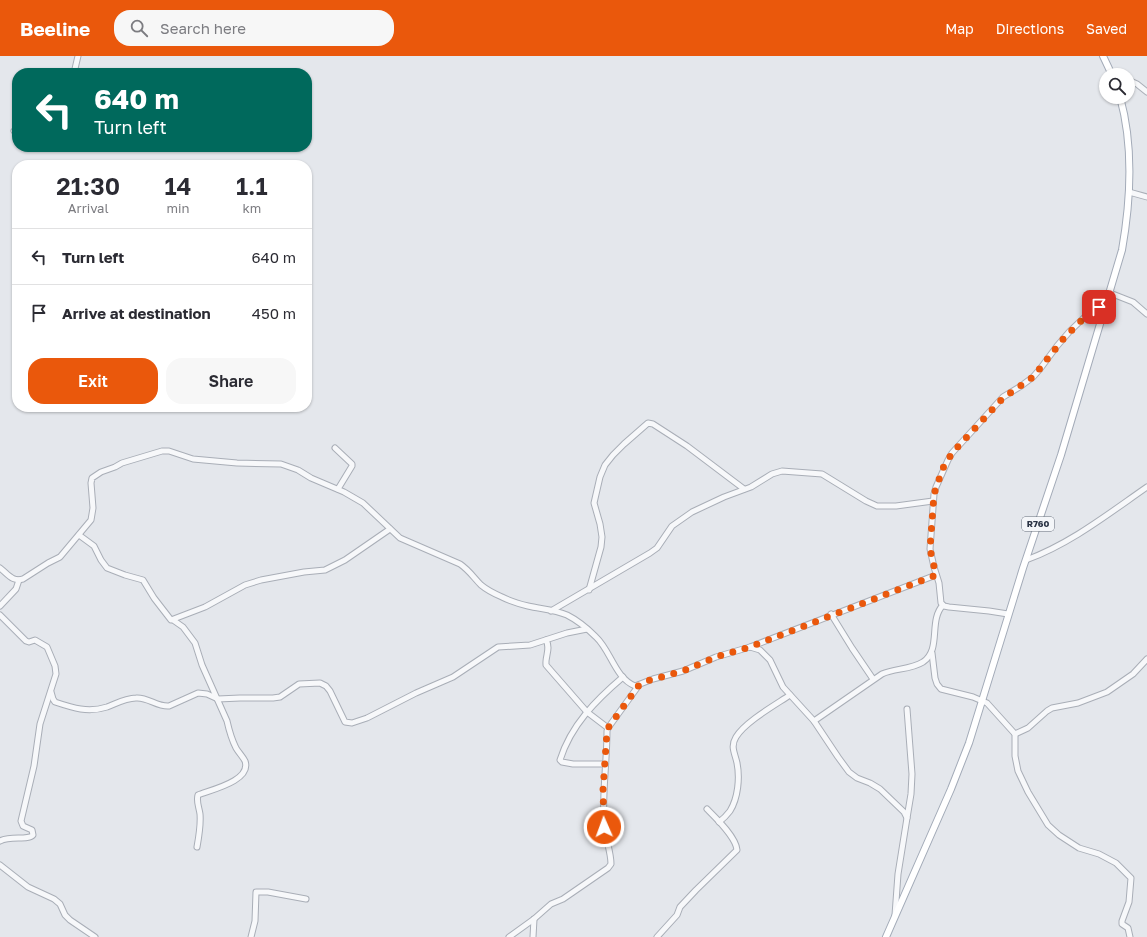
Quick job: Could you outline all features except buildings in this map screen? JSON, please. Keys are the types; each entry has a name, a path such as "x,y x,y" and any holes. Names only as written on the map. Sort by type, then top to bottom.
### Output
{"main road":[{"path":"1103,56 1109,68"},
{"name":"R760","path":"886,937 951,789 969,743 1008,614 1061,455 1110,293 1122,250 1128,215 1130,150 1128,132 1122,104"}],"street":[{"path":"75,68 78,56"},
{"path":"1135,83 1147,92"},
{"path":"1129,192 1147,197"},
{"path":"1110,293 1133,302 1147,314"},
{"path":"942,605 939,583 930,549 933,501 936,486 943,468 952,453 1003,398 1033,377 1057,346 1086,316 1094,310 1106,305"},
{"path":"589,590 602,547 601,530 594,503 600,477 613,455 648,423 653,424 687,446 744,489"},
{"path":"335,448 352,464 338,489"},
{"path":"0,568 13,579 19,580 48,563 60,558 91,520 93,508 92,478 101,472 126,462 162,451 169,451 193,458 237,463 281,464 298,470 311,478 338,489 363,503 400,538 467,569 482,586 503,598 527,606 566,615 587,629 597,638 623,677 633,685 639,685 647,681 683,671 716,657 750,647 831,614 936,575"},
{"path":"551,611 650,553 657,548 672,526 692,512 778,472 786,471 822,474 866,501 878,506 896,506 933,501"},
{"path":"1026,560 1083,531 1110,514 1147,487"},
{"path":"173,620 205,607 245,585 261,580 304,572 325,570 336,566 390,529"},
{"path":"79,535 94,546 107,568 125,576 143,580 169,620 173,620 183,627 195,643 202,665 218,699 236,748 246,765 242,774 234,781 198,795 197,803 200,814 200,826 197,847"},
{"path":"0,606 16,589 19,580"},
{"path":"942,605 1008,614"},
{"path":"942,605 936,617 932,653 937,684 941,689 982,700 991,706 1015,734 1018,771 1028,792 1048,825 1059,835 1079,848 1093,852 1116,863 1131,878 1129,902 1122,921 1122,924 1128,928 1130,937"},
{"path":"831,614 873,679"},
{"path":"0,615 26,641 29,642 35,640 47,647 55,666 56,674 40,724 34,766 21,821 23,826 32,830 33,835 29,838 9,837 0,840"},
{"path":"51,692 53,699 56,702 79,710 100,709 126,699 136,698 142,698 164,706 169,706 198,694 207,694 218,699 273,698 280,697 299,684 320,683 326,686 330,691 345,722 352,723 367,718 416,693 453,677 498,647 507,645 524,646 567,633 587,629"},
{"path":"546,640 549,648 546,665 587,712 608,728"},
{"path":"750,647 760,650 766,654 783,687 814,721 849,772 880,789 904,812 907,818"},
{"path":"814,721 873,679 886,672 917,665 923,662 932,653"},
{"path":"1015,734 1028,728 1052,708 1078,703 1107,692 1134,674 1147,659"},
{"path":"605,764 573,764 560,761 568,740 587,712 601,696 623,677"},
{"path":"509,937 534,919 551,904 563,899 608,868 611,864 604,827 603,790 608,728 639,685"},
{"path":"719,822 729,812 733,805 736,793 738,766 733,752 737,735 756,718 790,695"},
{"path":"46,707 53,705 56,702"},
{"path":"895,915 898,874 911,794 912,774 907,709"},
{"path":"656,937 677,915 680,907 737,850 736,845 707,808"},
{"path":"0,865 28,887 54,899 60,904 62,911 70,920 94,937"},
{"path":"251,937 255,921 256,892 268,892 306,899"},
{"path":"533,937 534,919"}],"route":[{"path":"604,827 603,790 607,731 639,685 653,679 683,671 716,657 750,647 831,614 936,575 930,549 934,510 933,501 936,486 943,468 952,453 1007,394 1033,377 1064,338 1086,316 1099,307"}]}
